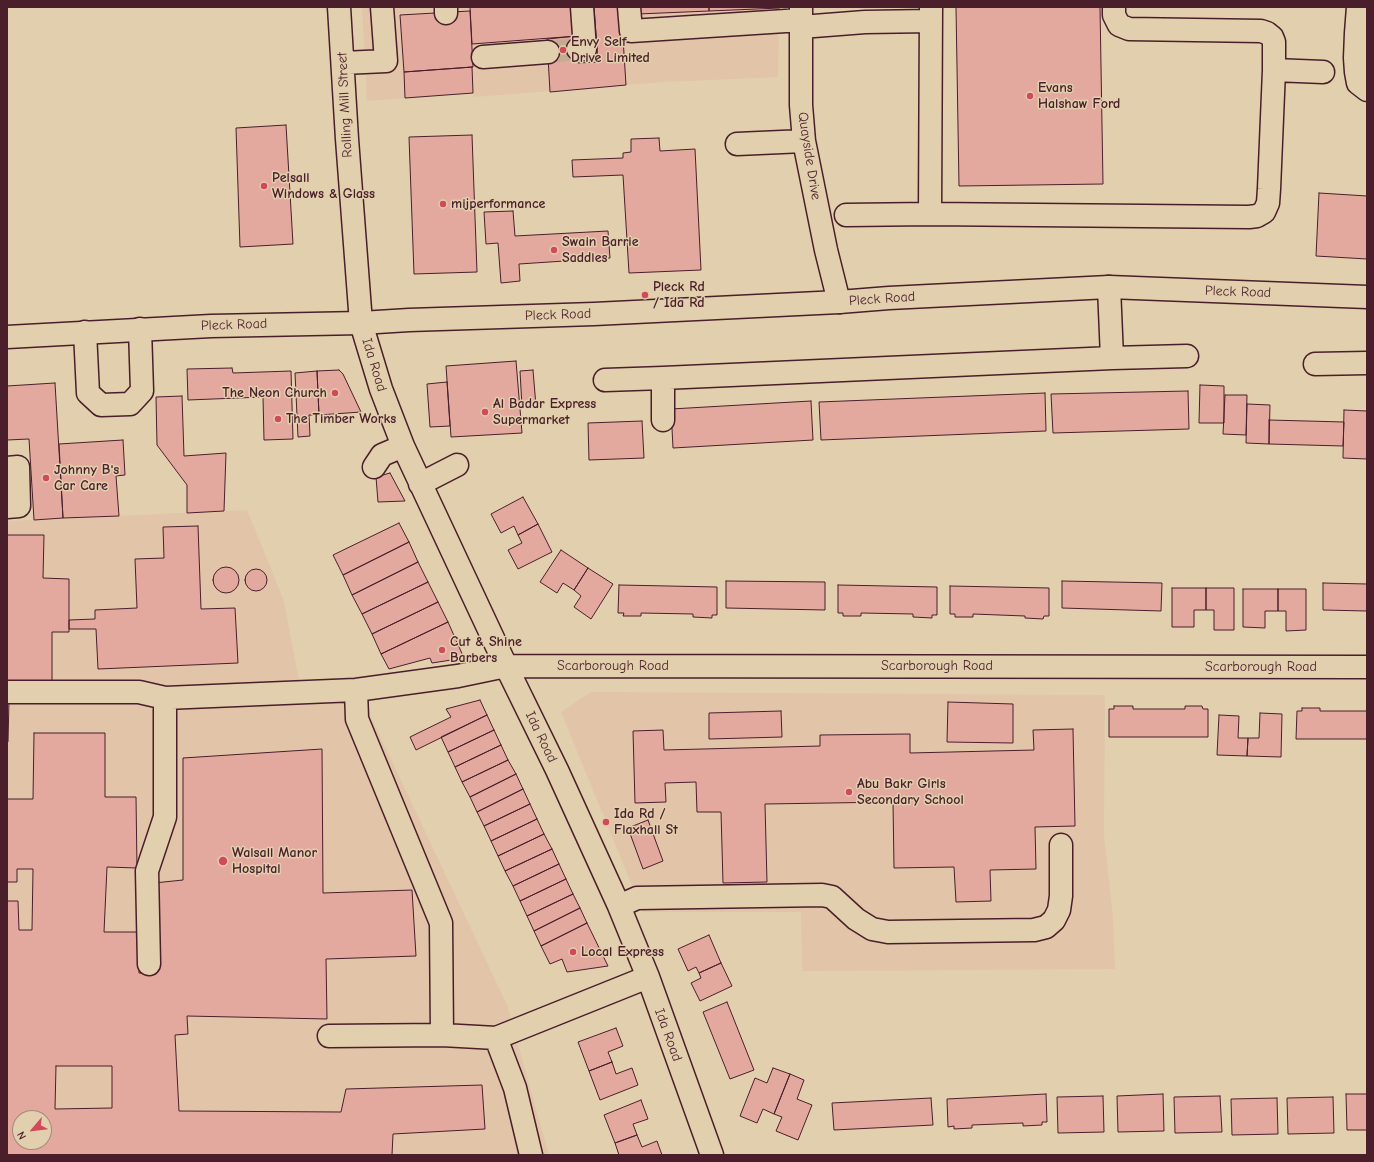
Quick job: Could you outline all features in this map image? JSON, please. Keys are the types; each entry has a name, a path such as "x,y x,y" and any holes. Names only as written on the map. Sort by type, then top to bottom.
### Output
{"main road":[{"name":"Rolling Mill Street","path":"339,7 361,323"},
{"path":"343,63 386,61 382,7"},
{"path":"578,49 585,49 582,7"},
{"path":"629,7 626,31 801,18 865,22 931,14 930,214"},
{"path":"846,215 930,214 1249,217 1257,216 1264,212 1268,203 1274,42 1267,33 1261,31 1130,29 1119,25 1114,15 1114,7"},
{"path":"1358,7 1362,33 1355,58 1356,72 1358,83 1367,90"},
{"name":"Quayside Drive","path":"801,18 801,105 804,141 826,250 839,302"},
{"path":"483,57 548,52"},
{"path":"1274,70 1323,72"},
{"path":"737,144 804,141"},
{"path":"1109,287 1112,358"},
{"name":"Pleck Road","path":"7,337 236,325 361,323 594,314 1109,287 1367,297"},
{"name":"Ida Road","path":"361,323 381,389 403,446 506,666 557,770 619,906 648,977 712,1155"},
{"path":"85,332 88,394 101,405 130,404 142,391 140,329"},
{"path":"605,380 1187,356"},
{"path":"1314,364 1367,363"},
{"path":"663,378 663,420"},
{"path":"374,467 382,456 403,446"},
{"path":"420,484 457,465"},
{"path":"7,468 18,468 19,506 7,507"},
{"name":"Scarborough Road","path":"7,692 138,692 165,698 356,690 458,676 506,666 1367,667"},
{"path":"356,690 357,719 441,923 442,1034"},
{"path":"149,964 147,871 165,817 165,698"},
{"path":"619,906 637,898 822,895 832,896 856,919 872,929 888,932 1034,930 1046,926 1054,920 1059,910 1061,896 1061,845"},
{"path":"329,1036 442,1034 496,1038 648,977"},
{"path":"496,1038 515,1088 531,1155"}],"shaded area":[{"path":"362,7 780,7 778,77 664,82 474,97 473,93 367,101"},
{"name":"Walsall Manor Hospital","path":"247,510 284,601 299,681 363,676 371,717 507,1005 549,1155 7,1155 7,521"},
{"name":"Abu Bakr Girls Secondary School","path":"591,692 1105,695 1104,835 1113,917 1115,969 802,971 801,912 643,912 561,712"}],"building":[{"path":"470,7 575,7 577,36 472,44"},
{"name":"Envy Self Drive Limited","path":"594,7 621,7 626,85 550,92 547,39 577,36 578,63 598,62"},
{"path":"638,7 709,7 709,11 638,14"},
{"path":"709,7 780,7 780,8 709,11"},
{"name":"Evans Halshaw Ford","path":"956,7 1100,7 1103,184 959,186"},
{"path":"470,11 473,67 404,72 400,15"},
{"path":"472,67 473,93 405,98 404,72"},
{"name":"Pelsall Windows & Glass","path":"286,125 293,244 240,247 236,128"},
{"name":"mijperformance","path":"472,135 477,272 414,274 409,137"},
{"path":"659,138 660,151 695,149 701,270 629,273 623,175 573,177 572,160 623,158 623,153 631,152 631,139"},
{"path":"1319,193 1367,196 1367,259 1316,256"},
{"name":"Swain Barrie Saddles","path":"513,211 515,236 608,231 610,258 519,264 520,281 501,283 498,243 486,244 484,212"},
{"name":"Al Badar Express Supermarket","path":"516,361 522,433 451,437 446,366"},
{"name":"The Timber Works","path":"232,368 233,373 291,371 293,439 264,440 263,397 188,400 187,369"},
{"name":"The Neon Church","path":"339,370 343,374 361,412 319,415 317,371"},
{"path":"533,370 536,406 522,407 520,371"},
{"path":"317,371 319,415 309,415 310,436 298,437 295,373"},
{"path":"447,382 450,426 430,427 427,384"},
{"name":"Johnny B's Car Care","path":"55,383 63,518 34,520 29,439 7,440 7,386"},
{"path":"1200,385 1224,386 1224,423 1199,423"},
{"path":"1188,391 1189,429 1053,433 1051,394"},
{"path":"1045,393 1046,431 821,440 819,402"},
{"path":"1225,395 1247,395 1246,435 1223,434"},
{"path":"182,396 184,456 226,453 224,511 187,513 187,485 157,445 156,397"},
{"path":"811,401 813,440 673,448 671,409"},
{"path":"1247,404 1270,405 1269,444 1246,443"},
{"path":"1344,410 1367,411 1367,459 1343,458"},
{"path":"1269,420 1344,422 1343,446 1269,444"},
{"path":"642,421 644,458 589,460 588,423"},
{"path":"123,440 125,475 116,476 119,516 63,518 59,444"},
{"path":"390,473 405,501 378,502 376,477"},
{"path":"523,497 538,524 518,535 514,526 501,533 491,514"},
{"path":"399,523 409,542 343,575 333,555"},
{"path":"538,524 552,552 518,569 508,550 522,543 518,535"},
{"path":"198,526 201,609 235,608 238,663 98,669 96,629 69,629 69,620 95,619 95,610 137,608 135,559 164,558 163,527"},
{"path":"7,535 44,535 43,578 69,579 69,632 52,632 52,684 7,684"},
{"path":"409,542 418,562 352,595 343,575"},
{"path":"561,550 588,568 574,590 563,583 557,593 540,582"},
{"path":"418,562 428,582 362,614 352,595"},
{"path":"226,567 235,571 239,580 235,589 226,593 217,589 213,580 217,571"},
{"path":"588,568 613,584 591,619 574,607 581,596 574,590"},
{"path":"256,569 264,572 267,580 264,588 256,591 248,588 245,580 248,572"},
{"path":"726,581 825,582 825,610 726,608"},
{"path":"1062,581 1162,583 1161,611 1062,608"},
{"path":"428,582 438,602 372,634 362,614"},
{"path":"1323,583 1367,584 1367,611 1323,610"},
{"path":"619,585 717,587 717,615 712,615 712,618 693,617 693,614 641,613 641,616 623,616 624,613 618,613"},
{"path":"838,585 937,587 937,615 932,615 932,618 913,617 913,614 861,613 861,616 843,616 843,613 838,613"},
{"path":"950,586 1049,588 1049,616 1044,616 1043,619 1025,618 1025,616 973,614 973,617 955,617 955,614 950,614"},
{"path":"1172,588 1206,588 1206,610 1194,610 1194,627 1172,627"},
{"path":"1206,588 1234,588 1234,630 1214,630 1214,610 1206,610"},
{"path":"1243,589 1278,589 1278,611 1265,611 1265,628 1243,627"},
{"path":"1278,589 1306,589 1306,630 1286,631 1286,611 1278,611"},
{"path":"438,602 448,622 381,654 372,634"},
{"path":"448,622 464,658 432,663 430,658 389,669 381,654"},
{"path":"7,699 9,699 8,742 7,742"},
{"path":"480,700 487,715 416,750 410,737 451,717 446,709"},
{"path":"948,702 1013,704 1013,743 947,742"},
{"path":"1114,706 1133,706 1133,709 1185,709 1185,706 1202,706 1203,709 1208,709 1208,737 1109,737 1109,709 1114,709"},
{"path":"1302,708 1320,708 1320,711 1367,711 1367,739 1296,739 1297,711 1302,711"},
{"path":"781,711 782,737 709,739 709,713"},
{"path":"1260,713 1282,714 1281,757 1247,756 1248,738 1259,738"},
{"path":"487,715 494,730 448,752 441,737"},
{"path":"1219,715 1239,716 1238,738 1248,738 1247,756 1217,755"},
{"path":"1073,729 1075,826 1035,827 1036,869 990,870 991,901 956,902 954,867 894,868 893,802 765,804 767,882 723,883 721,812 697,812 696,782 665,783 666,802 635,803 633,731 663,730 664,750 820,746 820,735 910,734 910,753 1034,750 1033,730"},
{"path":"494,730 501,745 455,767 448,752"},
{"path":"34,733 105,733 105,797 136,797 137,868 107,867 104,932 139,932 139,973 154,974 154,883 183,880 183,758 322,749 323,893 412,890 416,956 326,959 327,1019 187,1016 188,1034 175,1035 179,1111 341,1112 346,1089 482,1085 485,1129 393,1134 392,1155 7,1155 7,901 18,901 19,930 32,930 33,869 17,869 17,882 7,882 7,799 33,799","holes":["56,1066 112,1066 112,1108 55,1109"]},
{"path":"501,745 508,760 462,782 455,767"},
{"path":"508,760 516,774 470,797 462,782"},
{"path":"516,774 523,789 477,812 470,797"},
{"path":"523,789 530,804 484,826 477,812"},
{"path":"530,804 537,819 491,841 484,826"},
{"path":"537,819 544,834 498,856 491,841"},
{"path":"648,820 663,861 643,869 628,828"},
{"path":"544,834 552,849 505,871 498,856"},
{"path":"552,849 559,864 513,886 505,871"},
{"path":"559,864 566,879 520,901 513,886"},
{"path":"566,879 573,894 527,916 520,901"},
{"path":"573,894 580,908 534,931 527,916"},
{"path":"580,908 587,923 541,946 534,931"},
{"name":"Local Express","path":"587,923 608,966 567,972 562,959 550,964 541,946"},
{"path":"709,935 721,963 699,973 696,967 688,971 678,949"},
{"path":"721,963 732,986 700,1001 691,983 701,978 699,973"},
{"path":"727,1002 754,1070 730,1079 703,1012"},
{"path":"616,1028 623,1046 608,1052 612,1062 589,1071 578,1042"},
{"path":"612,1062 616,1074 632,1068 638,1085 600,1100 589,1071"},
{"path":"773,1068 790,1074 774,1114 763,1109 757,1123 740,1116 755,1078 767,1083"},
{"path":"790,1074 804,1080 797,1099 812,1105 798,1140 776,1131 782,1117 774,1114"},
{"path":"1046,1094 1047,1122 1042,1122 1042,1125 1023,1126 1023,1123 972,1125 972,1128 954,1129 954,1126 948,1127 947,1099"},
{"path":"1163,1094 1164,1131 1118,1132 1117,1096"},
{"path":"1346,1094 1367,1094 1367,1130 1347,1130"},
{"path":"1103,1096 1104,1132 1058,1133 1057,1097"},
{"path":"1220,1096 1222,1132 1175,1133 1174,1097"},
{"path":"1333,1097 1334,1133 1288,1134 1287,1098"},
{"path":"931,1098 933,1125 834,1130 832,1103"},
{"path":"1277,1098 1278,1134 1232,1135 1231,1099"},
{"path":"641,1100 648,1119 633,1124 637,1135 615,1143 604,1115"},
{"path":"637,1135 642,1147 657,1141 662,1155 619,1155 615,1143"}],"tunnel":[{"path":"548,52 578,49"}],"place":[{"name":"Envy Self Drive Limited","path":"563,50"},
{"name":"Evans Halshaw Ford","path":"1030,96"},
{"name":"Pelsall Windows & Glass","path":"264,186"},
{"name":"mijperformance","path":"443,204"},
{"name":"Swain Barrie Saddles","path":"554,250"},
{"name":"Pleck Rd / Ida Rd","path":"645,295"},
{"name":"The Neon Church","path":"335,393"},
{"name":"Al Badar Express Supermarket","path":"485,412"},
{"name":"The Timber Works","path":"278,419"},
{"name":"Johnny B's Car Care","path":"46,478"},
{"name":"Cut & Shine Barbers","path":"442,650"},
{"name":"Abu Bakr Girls Secondary School","path":"849,792"},
{"name":"Ida Rd / Flaxhall St","path":"606,822"},
{"name":"Walsall Manor Hospital","path":"223,861"},
{"name":"Local Express","path":"573,952"}]}
